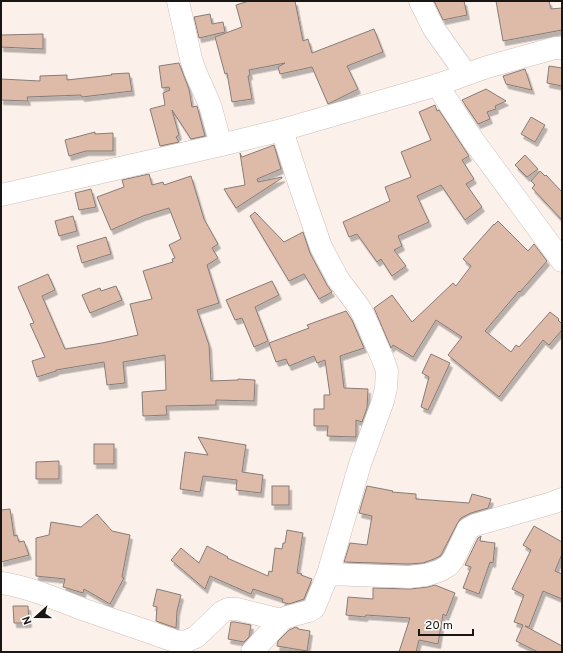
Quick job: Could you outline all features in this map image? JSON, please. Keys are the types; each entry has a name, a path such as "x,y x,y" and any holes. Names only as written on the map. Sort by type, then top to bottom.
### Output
{"street":[{"path":"178,1 191,59 210,105 221,145"},
{"path":"420,1 434,29 466,74"},
{"path":"1,195 282,130 437,85 487,67 555,48 562,48"},
{"path":"437,85 473,140 562,261"},
{"path":"252,652 281,620 287,617 309,612 314,608 328,574 360,464 383,400 386,388 387,371 363,314 338,279 321,247 282,130"},
{"path":"328,574 409,577 426,575 439,571 448,566 453,560 468,529 475,525 552,504 562,499"},
{"path":"1,583 10,584 36,592 175,641 184,642 196,637 222,612 228,609 237,609 281,620"}],"building":[{"path":"249,1 295,1 303,41 308,39 312,53 374,29 383,52 347,66 358,89 328,104 312,67 280,74 278,67 285,63 249,70 250,75 248,76 252,99 232,102 227,73 225,74 215,37 242,27 236,5"},
{"path":"434,1 464,1 467,15 443,20"},
{"path":"496,1 549,1 551,9 562,8 562,30 503,41"},
{"path":"210,14 212,24 223,22 225,32 199,38 194,17"},
{"path":"43,34 43,49 1,47 1,35"},
{"path":"179,63 189,89 192,107 197,106 205,136 191,139 172,110 179,135 176,137 179,142 160,146 150,109 165,105 163,93 170,90 169,87 162,88 159,66"},
{"path":"549,66 562,68 562,86 547,83"},
{"path":"525,69 532,90 506,84 503,76"},
{"path":"129,73 132,91 82,97 81,95 27,97 28,101 1,100 1,79 40,81 40,76 67,75 67,80"},
{"path":"486,89 506,101 495,106 496,109 487,112 490,119 478,124 462,100"},
{"path":"435,105 437,111 439,110 469,156 462,160 474,179 466,184 482,207 465,220 441,185 417,196 429,222 398,236 402,246 394,250 406,266 392,276 381,259 377,262 357,234 349,237 343,222 390,201 385,187 411,177 401,152 431,140 419,112"},
{"path":"531,117 545,125 535,142 521,134"},
{"path":"95,132 95,134 113,133 113,151 86,151 69,156 65,140"},
{"path":"274,145 281,169 257,179 258,182 282,178 236,208 224,189 245,185 240,153 242,157"},
{"path":"525,155 538,169 527,177 515,165"},
{"path":"540,171 545,176 546,175 562,192 562,220 532,188 535,185 531,181"},
{"path":"149,174 152,185 163,182 164,185 191,176 204,219 218,244 212,248 218,258 207,265 219,303 197,310 209,345 211,381 238,379 255,380 254,401 216,400 216,405 166,406 167,415 143,416 142,392 166,390 165,355 123,362 125,383 107,385 104,362 56,370 37,377 32,361 45,357 30,324 34,323 18,287 48,274 55,290 42,296 65,349 138,335 130,304 152,299 143,271 173,262 172,259 175,258 169,245 181,239 169,208 143,216 111,230 97,197 124,187 122,180"},
{"path":"91,189 96,207 79,210 75,193"},
{"path":"255,212 284,242 303,232 310,253 332,292 319,299 304,274 289,281 250,216"},
{"path":"73,216 77,231 59,236 55,221"},
{"path":"498,221 528,251 534,244 547,261 485,331 511,352 516,345 519,347 550,312 559,319 558,320 562,324 562,330 549,345 543,340 499,397 448,355 462,337 436,320 413,357 393,345 391,348 374,308 392,295 412,322 453,283 456,286 471,266 463,259"},
{"path":"106,237 111,254 82,263 77,246"},
{"path":"272,281 279,295 255,307 268,341 254,347 242,318 235,320 226,300"},
{"path":"116,286 122,300 90,313 82,295 100,288 101,291"},
{"path":"346,311 352,320 364,348 340,356 344,388 368,389 367,408 362,422 356,420 356,437 327,436 328,426 314,426 314,409 324,409 324,395 330,395 325,360 317,363 314,356 289,366 286,359 276,362 269,343 309,328 307,325"},
{"path":"431,354 450,363 428,410 421,407 429,377 422,373"},
{"path":"198,437 246,445 242,472 263,475 261,493 236,490 237,480 203,476 200,492 180,489 185,452 208,455"},
{"path":"94,444 114,444 114,464 94,464"},
{"path":"59,461 59,479 36,479 36,462"},
{"path":"272,486 289,486 289,505 272,505"},
{"path":"367,486 393,491 392,492 416,494 416,499 469,503 472,494 491,499 488,508 471,513 461,518 442,553 434,559 423,563 408,564 344,562 350,543 367,545 372,516 359,513"},
{"path":"10,509 14,536 17,535 19,542 24,541 29,555 1,562 1,510"},
{"path":"97,514 112,531 130,535 122,577 124,578 110,604 84,589 83,593 63,587 65,579 36,576 36,538 49,535 51,522 81,527"},
{"path":"534,526 562,542 562,554 555,571 562,574 562,599 543,591 529,627 525,626 562,646 562,652 538,652 516,641 523,625 514,622 524,595 512,589 531,550 523,545"},
{"path":"287,530 303,533 297,573 312,579 304,599 289,604 282,602 283,599 253,589 251,594 210,576 205,589 171,560 181,548 199,563 207,546 228,557 227,558 268,576 269,571 272,572 275,548 282,549 283,543 285,543"},
{"path":"481,536 480,541 495,543 493,563 490,562 479,594 463,588 471,567 465,565 478,538"},
{"path":"435,585 455,593 446,616 443,614 438,644 419,640 416,652 399,652 410,618 346,615 348,597 373,599 373,588 410,589"},
{"path":"157,589 181,595 177,611 176,628 156,621 157,607 153,606"},
{"path":"13,606 28,606 29,623 14,623"},
{"path":"231,622 251,625 249,637 244,642 228,639"},
{"path":"296,627 298,629 310,631 307,651 277,646 278,641 289,630"}]}
